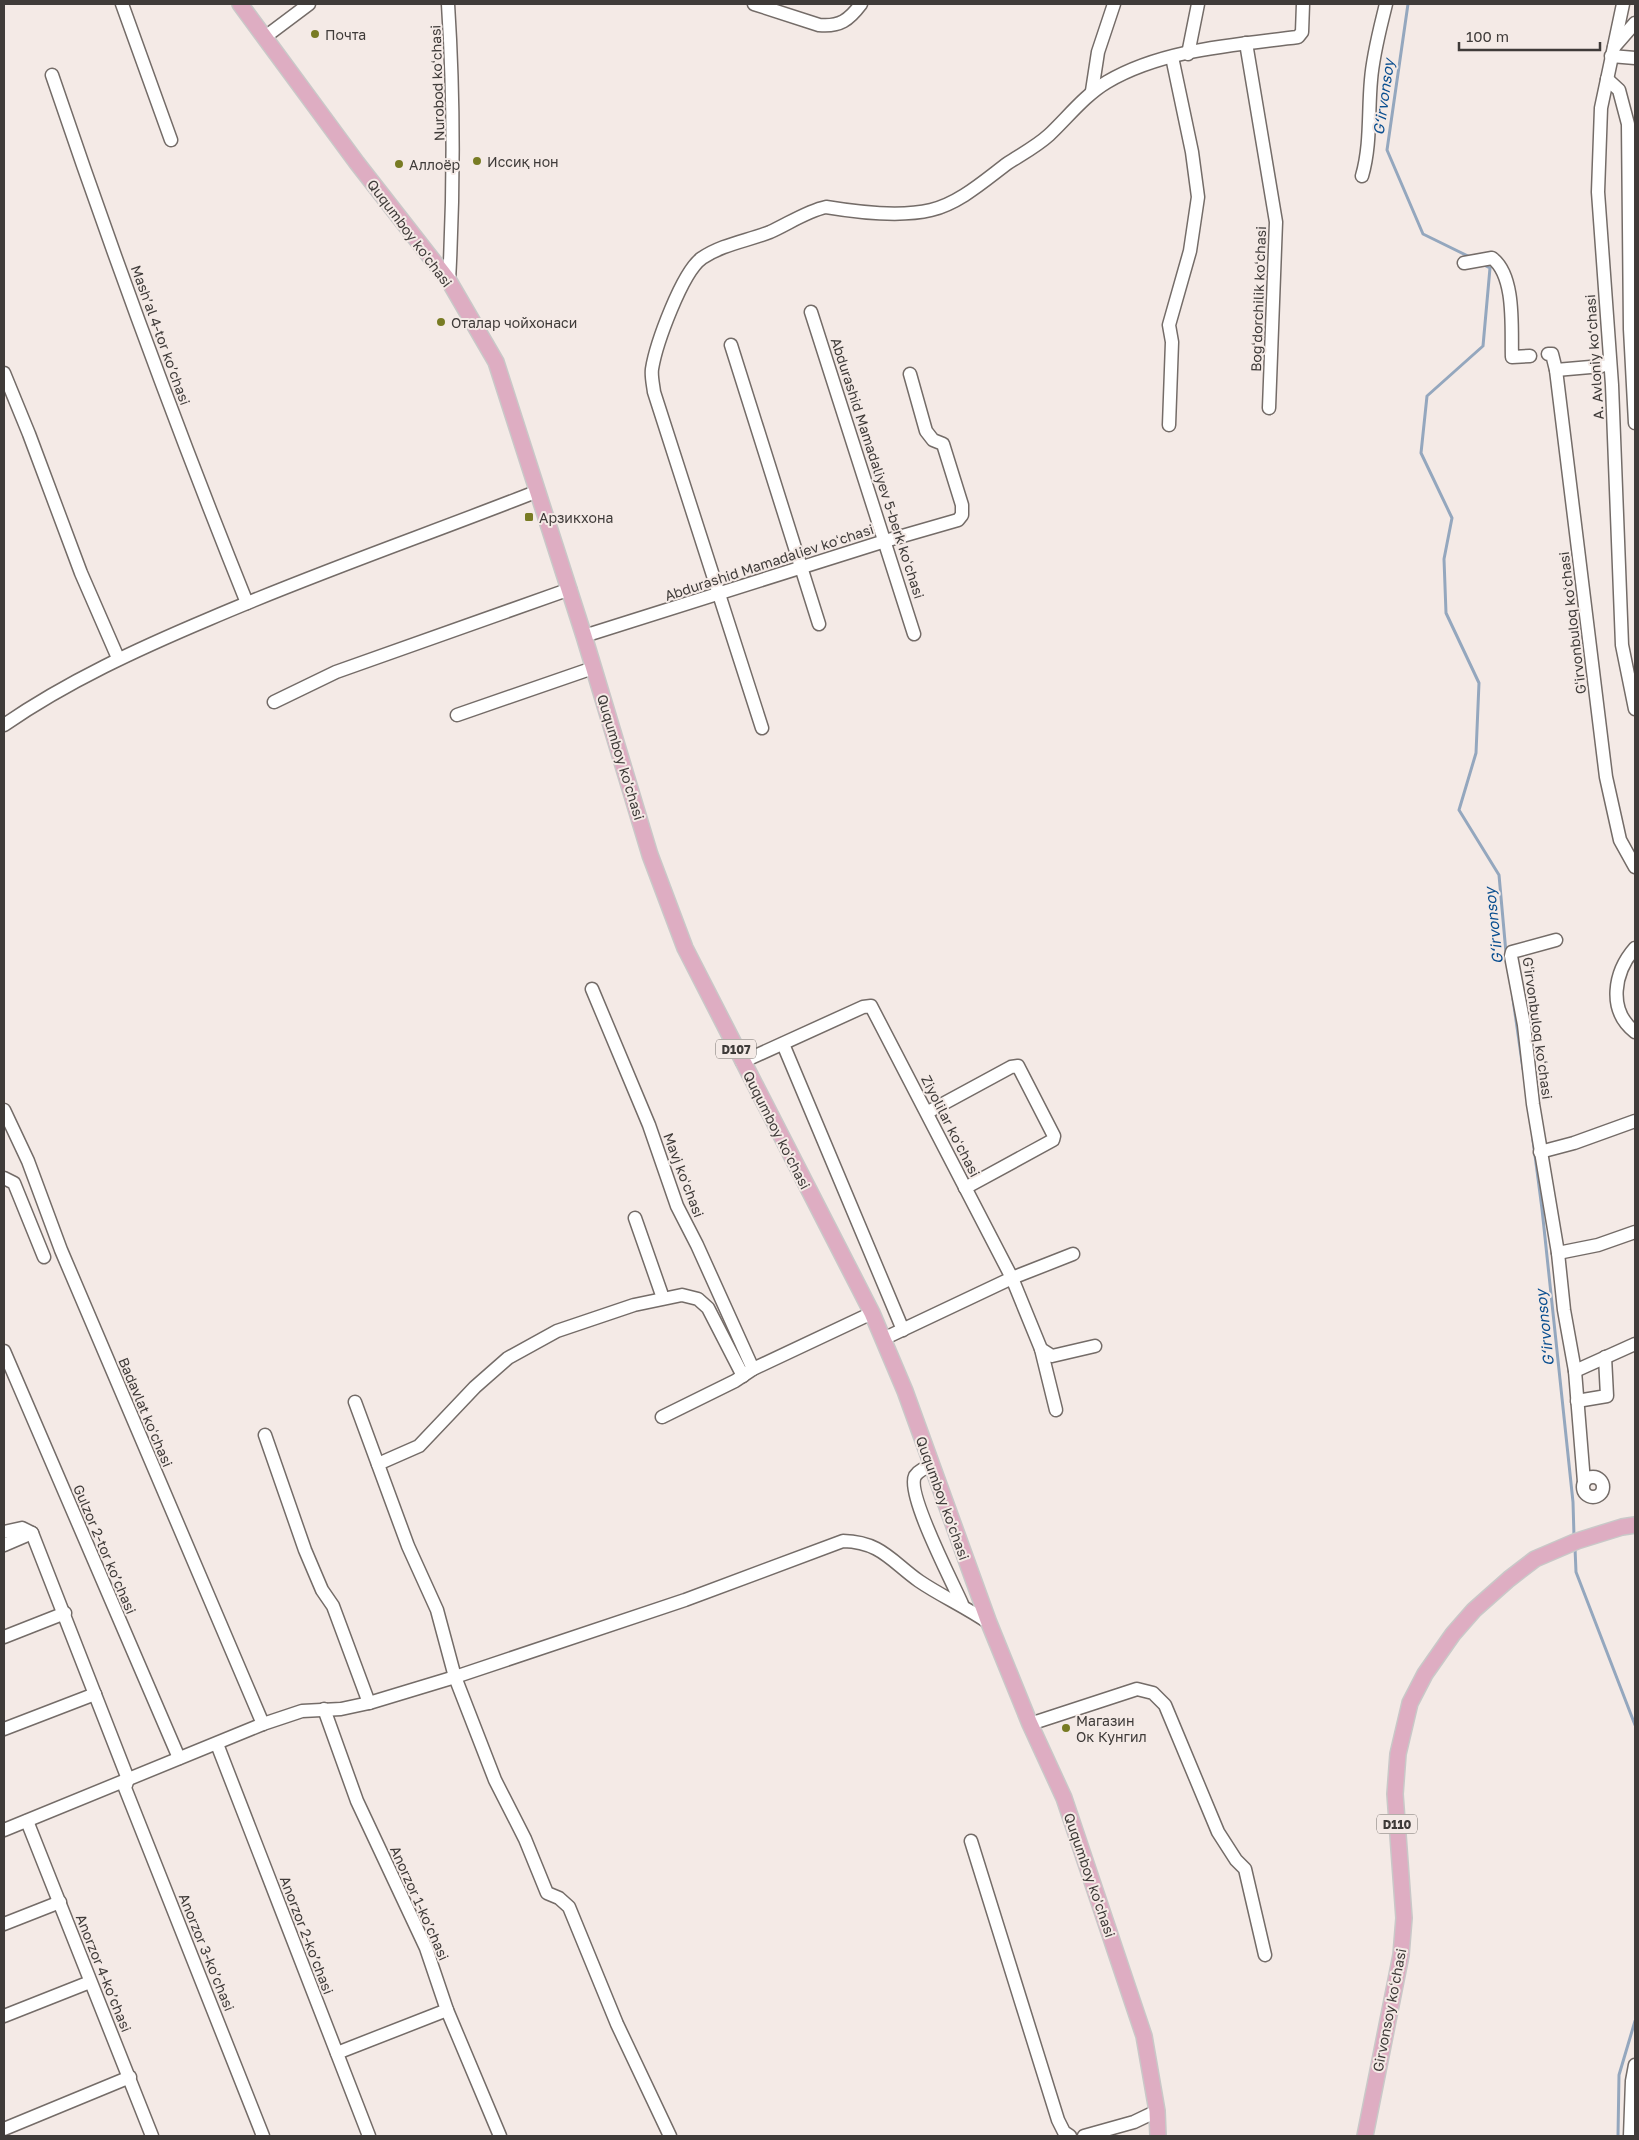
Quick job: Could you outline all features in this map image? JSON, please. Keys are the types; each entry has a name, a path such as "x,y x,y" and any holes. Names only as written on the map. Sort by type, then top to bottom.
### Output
{"main road":[{"name":"Ququmboy ko'chasi","path":"240,4 305,95 449,281 496,362 570,589 650,855 685,948 872,1313 905,1391 989,1623 1030,1724 1064,1798 1144,2036 1157,2111 1158,2136"},
{"name":"Girvonsoy koʻchasi","path":"1364,2136 1401,1955 1404,1918 1395,1794 1398,1754 1406,1718 1424,1674 1448,1640 1485,1600 1535,1559 1577,1542 1628,1526"}],"street":[{"path":"122,4 171,140"},
{"path":"265,37 309,4"},
{"name":"Nurobod koʻchasi","path":"448,4 454,88 454,152 449,281"},
{"path":"754,4 819,25 830,26 850,20 861,4"},
{"path":"1092,91 1098,52 1114,4"},
{"path":"1188,54 1198,4"},
{"path":"762,728 654,392 652,371 662,331 691,271 699,260 712,252 760,236 797,220 814,210 826,207 903,213 932,210 980,185 1047,137 1092,91 1140,67 1172,57 1301,35 1303,4"},
{"path":"1362,176 1368,145 1368,120 1374,53 1386,4"},
{"name":"A. Avloniy ko‘chasi","path":"1623,4 1601,108 1598,192 1609,337 1622,644 1635,709"},
{"path":"1635,23 1612,53 1635,58"},
{"name":"Bogʻdorchilik koʻchasi","path":"1246,43 1276,222 1269,408"},
{"path":"1169,425 1172,342 1169,325 1190,251 1198,197 1192,152 1172,57"},
{"name":"Mashʼal 4-tor koʼchasi","path":"52,75 85,173 209,510 247,603"},
{"path":"1607,79 1619,90 1628,124 1635,423"},
{"path":"1464,263 1492,258 1498,263 1504,274 1509,292 1512,357 1530,356"},
{"name":"Abdurashid Mamadaliyev 5-berk koʻchasi","path":"811,312 914,634"},
{"path":"1609,337 1632,327"},
{"path":"731,345 819,624"},
{"name":"Gʻirvonbuloq koʻchasi","path":"1548,354 1552,354 1554,357 1556,370 1606,777 1620,840 1635,866"},
{"path":"1556,370 1602,366"},
{"path":"4,372 8,393 81,573 118,658"},
{"name":"Abdurashid Mamadaliev koʻchasi","path":"584,636 885,541 958,520 962,515 962,505 944,444 933,440 926,431 910,374"},
{"path":"1635,428 1635,434"},
{"path":"4,724 118,658 247,603 538,491"},
{"path":"274,702 336,672 570,589"},
{"path":"457,716 593,668"},
{"name":"Gʻirvonbuloq koʻchasi","path":"1556,940 1512,952 1511,956 1524,1025 1540,1152 1558,1252 1564,1310 1575,1370 1584,1482"},
{"path":"1635,948 1622,966 1617,978 1616,995 1620,1012 1635,1032"},
{"name":"Mavj koʻchasi","path":"592,988 649,1125 677,1206 697,1245 748,1373"},
{"name":"Ziyolilar koʻchasi","path":"784,1044 863,1007 871,1006 928,1112 1012,1278 1041,1349 1056,1410"},
{"path":"742,1062 784,1044 903,1330"},
{"path":"928,1112 1011,1067 1018,1066 1054,1136 1052,1140 965,1188"},
{"name":"Badavlat koʻchasi","path":"4,1110 28,1161 61,1250 263,1724"},
{"path":"1540,1152 1574,1143 1635,1121"},
{"path":"4,1178 14,1183 44,1257"},
{"path":"635,1218 664,1298"},
{"path":"1558,1252 1598,1244 1635,1232"},
{"path":"883,1339 1012,1278 1073,1254"},
{"path":"378,1464 419,1446 491,1372 508,1358 557,1331 634,1305 664,1298 690,1296 703,1303 748,1373"},
{"path":"662,1418 748,1373 872,1313"},
{"path":"1575,1370 1635,1344"},
{"path":"1041,1349 1052,1356 1095,1346"},
{"name":"Gulzor 2-tor koʼchasi","path":"4,1351 179,1758"},
{"path":"1577,1401 1607,1396 1605,1357"},
{"path":"356,1402 408,1546 437,1610 455,1677 495,1780 548,1893 559,1898 568,1907 617,2024 670,2136"},
{"path":"265,1435 306,1550 322,1590 333,1606 369,1704"},
{"path":"932,1466 922,1469 916,1475 913,1486 918,1518 962,1604"},
{"path":"4,1532 22,1528 32,1533"},
{"path":"4,1545 32,1533"},
{"name":"Аnorzor 3-koʼchasi","path":"32,1533 65,1613 128,1779 126,1788 264,2136"},
{"path":"4,1830 263,1724 302,1711 341,1709 369,1704 455,1677 685,1600 843,1541 860,1542 876,1547 920,1582 962,1604 989,1623"},
{"path":"4,1637 65,1613"},
{"path":"1030,1724 1138,1689 1154,1693 1165,1705 1218,1832 1236,1860 1245,1869 1265,1955"},
{"path":"4,1729 95,1694"},
{"name":"Аnorzor 1-koʼchasi","path":"324,1709 357,1801 426,1948 447,2010 500,2136"},
{"name":"Аnorzor 2-koʼchasi","path":"217,1744 369,2136"},
{"name":"Аnorzor 4-koʼchasi","path":"27,1821 152,2136"},
{"path":"971,1841 1058,2120 1064,2132 1070,2136"},
{"path":"4,1924 60,1902"},
{"path":"4,2016 90,1982"},
{"path":"337,2053 447,2010"},
{"path":"1630,2136 1632,2081 1635,2065"},
{"path":"4,2129 130,2077"},
{"path":"1084,2136 1134,2122 1157,2111"}],"waterway":[{"name":"G‘irvonsoy","path":"1408,4 1387,150 1423,234 1470,257"},
{"name":"G‘irvonsoy","path":"1482,264 1490,268 1483,346 1427,396 1421,453 1452,518 1444,559 1446,613 1479,683 1476,753 1459,810 1499,875 1506,953"},
{"name":"G‘irvonsoy","path":"1513,999 1523,1069"},
{"name":"G‘irvonsoy","path":"1533,1140 1573,1502 1574,1536"},
{"name":"G‘irvonsoy","path":"1575,1548 1576,1572 1635,1725"},
{"name":"G‘irvonsoy","path":"1618,2136 1619,2075 1635,2021"}],"place":[{"name":"Почта","path":"315,34"},
{"name":"Иссиқ нон","path":"477,161"},
{"name":"Аллоёр","path":"399,164"},
{"name":"Оталар чойхонаси","path":"441,322"},
{"name":"Арзикхона","path":"529,517"},
{"name":"Магазин Ок Кунгил","path":"1066,1728"}]}
